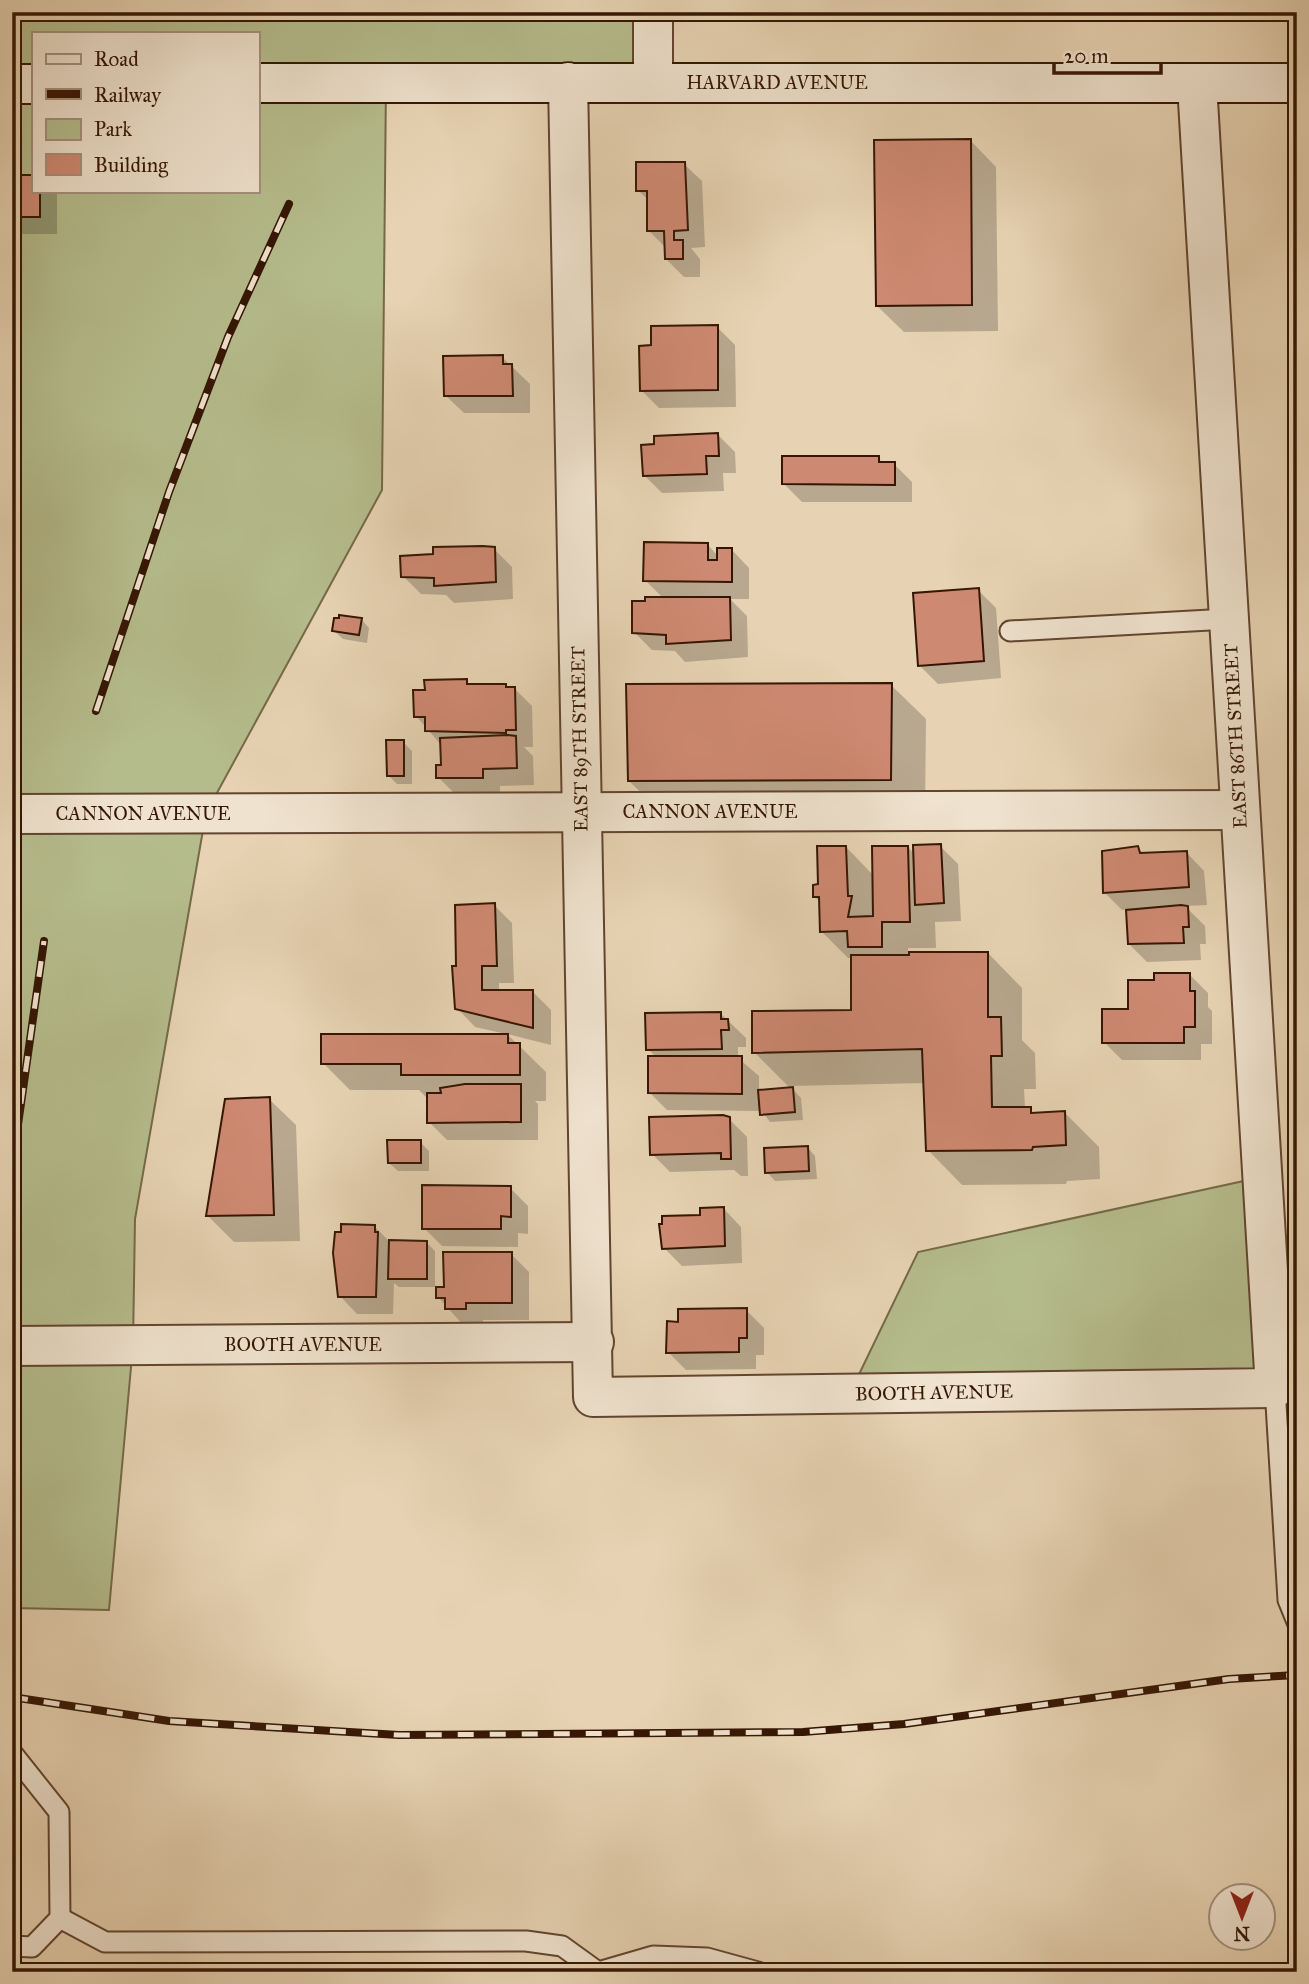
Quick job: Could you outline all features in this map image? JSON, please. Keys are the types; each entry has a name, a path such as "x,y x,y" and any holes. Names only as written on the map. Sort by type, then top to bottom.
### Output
{"street":[{"path":"653,12 653,81"},
{"name":"EAST 89TH STREET","path":"568,82 593,1397"},
{"name":"HARVARD AVENUE","path":"259,83 1297,83"},
{"path":"12,84 32,84"},
{"name":"EAST 86TH STREET","path":"1197,84 1275,1388"},
{"name":"CANNON AVENUE","path":"12,814 1239,810"},
{"name":"BOOTH AVENUE","path":"12,1346 594,1342"},
{"name":"BOOTH AVENUE","path":"593,1397 1275,1388"}],"lane":[{"path":"1010,631 1228,620"},
{"path":"1275,1388 1289,1600 1297,1622"},
{"path":"12,1753 59,1812 60,1917 32,1947 12,1946"},
{"path":"60,1917 104,1942 526,1941 562,1946 598,1972 653,1956 707,1958 758,1972"}],"green space":[{"path":"12,12 653,12 653,81 386,82 382,490 206,813 135,1219 133,1345 109,1610 12,1608"},
{"path":"1262,1177 1275,1388 850,1393 918,1252"}],"building":[{"path":"971,139 972,305 876,306 874,140"},
{"path":"636,162 685,162 688,230 674,231 674,240 683,240 683,259 665,259 664,231 647,231 647,191 636,191"},
{"path":"12,175 32,175 32,192 40,192 40,217 12,217"},
{"path":"718,325 718,390 640,391 639,346 651,345 651,326"},
{"path":"503,355 503,364 512,364 513,396 444,396 443,356"},
{"path":"718,433 719,456 706,456 707,474 643,476 641,445 654,444 654,436"},
{"path":"782,456 879,456 879,462 895,462 895,485 782,484"},
{"path":"644,542 708,543 708,560 717,560 717,548 732,548 732,582 643,581"},
{"path":"433,547 495,547 496,582 434,586 434,578 401,577 400,556 433,554"},
{"path":"979,588 984,661 918,666 913,593"},
{"path":"645,597 730,597 731,640 666,644 666,635 632,633 632,601 645,601"},
{"path":"339,615 362,618 359,635 332,631 334,618 339,618"},
{"path":"467,679 467,684 506,684 506,687 515,687 516,730 506,730 506,733 425,731 425,717 414,717 413,690 425,690 424,680"},
{"path":"892,683 891,780 628,781 626,684"},
{"path":"516,736 517,768 483,769 483,778 436,778 436,765 441,765 440,738"},
{"path":"386,740 404,740 404,776 387,776"},
{"path":"941,844 944,903 915,905 913,845"},
{"path":"817,846 846,846 848,896 852,896 848,917 873,916 872,846 908,846 910,922 882,922 882,947 848,947 847,931 820,932 819,897 813,897 813,885 818,884"},
{"path":"1138,846 1140,853 1187,851 1189,887 1103,893 1102,851"},
{"path":"495,903 497,966 482,966 482,990 533,990 533,1028 455,1009 452,966 456,966 455,905"},
{"path":"1188,906 1189,927 1183,927 1184,943 1128,944 1126,910"},
{"path":"909,952 988,952 988,1017 1001,1017 1002,1056 991,1056 992,1107 1031,1107 1031,1113 1065,1111 1066,1145 1033,1147 1032,1150 926,1151 922,1049 752,1053 752,1011 851,1010 851,955 909,955"},
{"path":"1154,973 1190,973 1190,991 1195,991 1195,1027 1184,1027 1184,1043 1102,1043 1102,1009 1128,1009 1128,980 1154,980"},
{"path":"721,1012 721,1019 728,1019 729,1030 721,1030 722,1049 646,1050 645,1013"},
{"path":"321,1034 508,1034 508,1043 520,1043 520,1075 401,1075 401,1064 321,1064"},
{"path":"648,1056 742,1056 742,1094 648,1093"},
{"path":"465,1084 521,1084 521,1122 427,1123 427,1093 441,1093 440,1088"},
{"path":"793,1087 795,1112 760,1115 758,1090"},
{"path":"270,1097 274,1215 206,1216 225,1099"},
{"path":"649,1117 730,1117 731,1159 721,1159 721,1153 650,1155"},
{"path":"387,1140 421,1140 421,1163 388,1163"},
{"path":"808,1146 809,1171 765,1173 764,1148"},
{"path":"422,1185 511,1186 511,1217 501,1216 501,1229 422,1229"},
{"path":"724,1207 725,1246 662,1249 659,1224 662,1224 662,1216 700,1215 700,1208"},
{"path":"341,1224 375,1225 375,1232 378,1232 376,1297 338,1297 333,1253 335,1232 341,1232"},
{"path":"389,1240 427,1241 427,1279 388,1279"},
{"path":"443,1252 512,1252 512,1303 466,1303 466,1309 445,1309 445,1298 436,1298 436,1287 444,1287"},
{"path":"747,1308 747,1338 739,1338 739,1352 666,1353 667,1321 678,1322 678,1309"}],"railway":[{"path":"96,711 169,492 228,337 289,204"},
{"path":"12,1167 44,941"},
{"path":"12,1697 169,1721 399,1735 803,1732 904,1724 1229,1679 1297,1675"}]}
